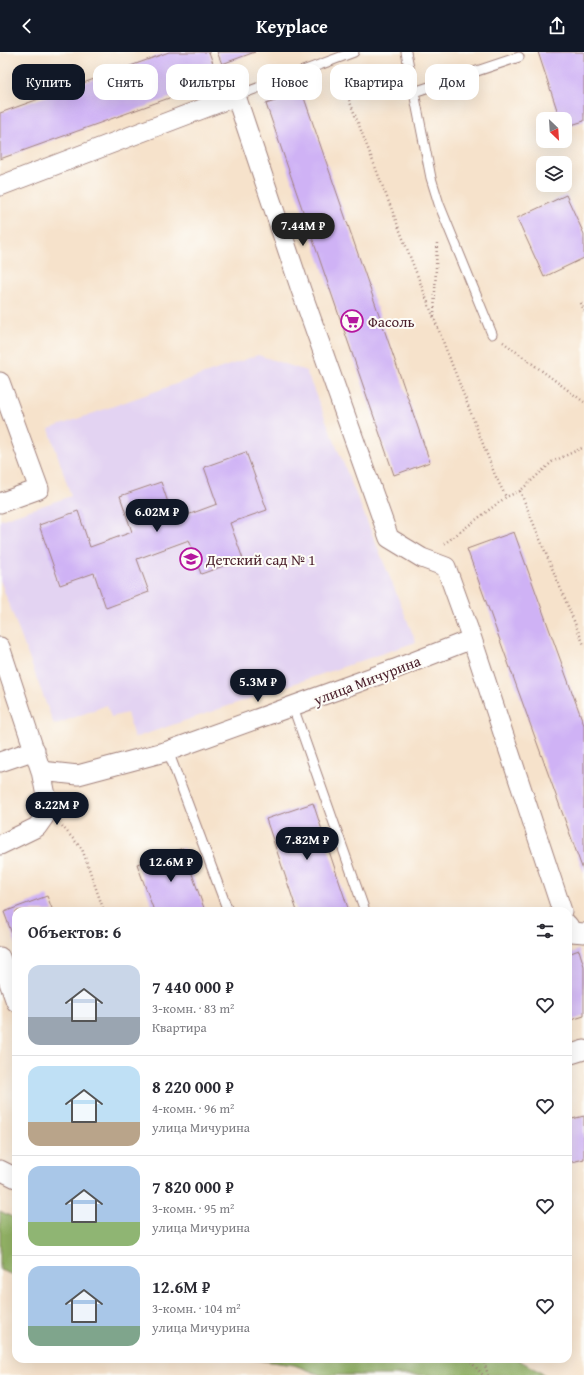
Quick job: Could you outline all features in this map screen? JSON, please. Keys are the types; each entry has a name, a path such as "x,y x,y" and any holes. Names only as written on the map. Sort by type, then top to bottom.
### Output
{"street":[{"path":"0,186 226,100"},
{"path":"237,100 301,290 389,538 422,558 446,567 472,639 561,907"},
{"path":"0,382 39,489 0,503"},
{"name":"улица Мичурина","path":"41,771 78,775 168,751 293,707 472,639"},
{"path":"0,845 37,827 49,810 41,771 1,652"},
{"path":"0,762 34,750"},
{"path":"572,932 584,933"},
{"path":"0,957 12,991"},
{"path":"572,1054 584,1050"},
{"path":"0,1170 12,1176"}],"lane":[{"path":"249,91 354,52"},
{"path":"406,52 408,64"},
{"path":"417,91 519,57"},
{"path":"416,100 431,178 439,204 492,334"},
{"path":"293,707 364,907"},
{"path":"168,751 226,907"}],"path":[{"path":"334,60 495,475 506,497"},
{"path":"434,317 437,242"},
{"path":"581,303 584,311"},
{"path":"492,334 584,402"},
{"path":"422,558 506,497 520,490 552,462 584,447"},
{"path":"520,490 584,645"},
{"path":"49,810 82,849 103,907"},
{"path":"472,1363 483,1375"},
{"path":"484,1363 488,1375"}],"shaded area":[{"name":"Детский сад № 1","path":"258,355 306,371 416,642 134,738 127,713 111,717 107,705 54,725 0,580 0,520 71,496 49,429"}],"green space":[{"path":"0,1211 12,1217 12,1274 0,1270"},
{"path":"279,1363 524,1363 545,1375 321,1375 294,1365"}],"building":[{"path":"169,52 209,52 213,64 166,64 166,99 0,159 0,113 36,100 85,100 85,82 93,79 93,100 158,100 158,64 136,64"},
{"path":"217,52 255,52 222,64"},
{"path":"538,52 584,52 584,121 572,125 572,112 558,112"},
{"path":"278,100 305,100 430,462 394,475 266,104"},
{"path":"566,195 584,234 584,258 544,277 517,218"},
{"path":"246,452 267,510 230,523 243,559 201,574 189,540 137,559 149,592 106,608 94,573 60,585 39,525 78,511 90,547 132,532 120,496 161,482 174,520 217,504 204,467"},
{"path":"514,532 584,725 584,873 467,549"},
{"path":"313,803 348,907 296,907 266,819"},
{"path":"183,848 204,907 153,907 137,864"},
{"path":"47,896 51,907 17,907"},
{"path":"12,909 12,934 4,912"},
{"path":"579,950 584,966 584,1016 572,1020 572,953"},
{"path":"584,1116 584,1159 572,1162 572,1119"}],"place":[{"name":"Фасоль","path":"352,321"},
{"name":"Детский сад № 1","path":"191,559"}]}
